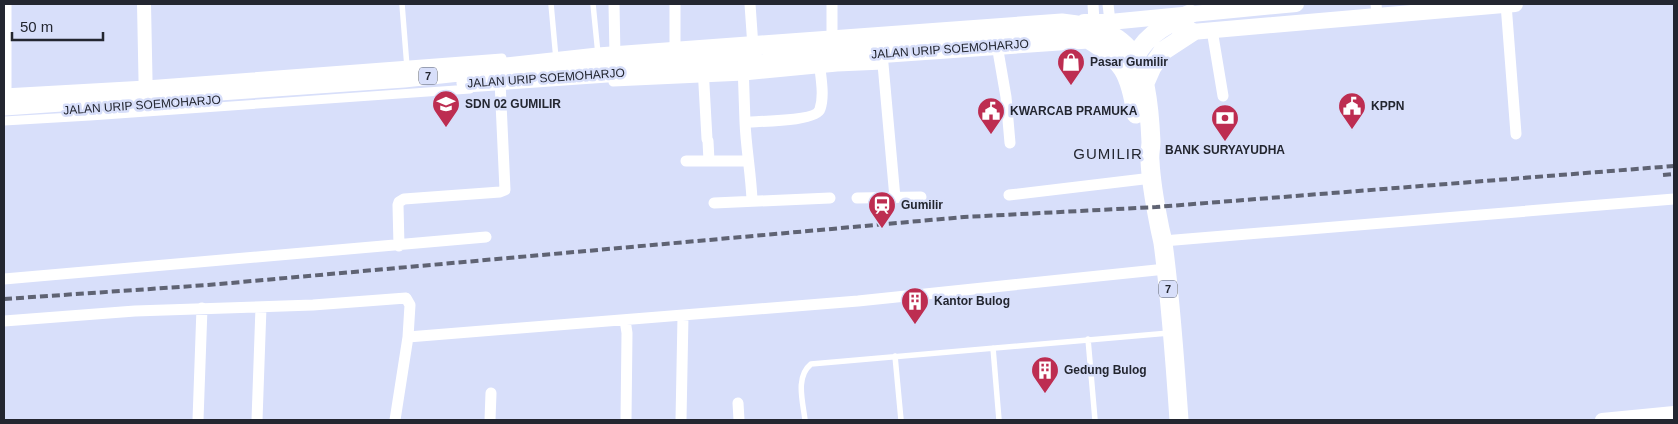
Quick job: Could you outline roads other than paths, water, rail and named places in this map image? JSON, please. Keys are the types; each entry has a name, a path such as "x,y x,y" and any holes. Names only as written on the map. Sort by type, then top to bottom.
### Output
{"highway":[{"path":"1129,49 1171,22 1191,23"},
{"name":"JALAN URIP SOEMOHARJO","path":"4,99 500,84 743,70 827,53 1062,23"},
{"name":"7","path":"1062,23 1091,26 1106,32 1129,49 1140,66 1138,86 1151,143 1151,169 1163,241 1173,333 1179,420"},
{"path":"1138,86 1163,51 1191,23"},
{"name":"JALAN URIP SOEMOHARJO","path":"4,115 146,95 607,54 752,44 882,59 1091,31"},
{"name":"7","path":"1091,31 1104,49 1138,86"}],"main road":[{"path":"1191,23 1222,7 1296,4"},
{"path":"1091,31 1110,22 1191,23 1212,30 1377,10 1511,4"},
{"path":"1062,23 1091,31 1129,49"}],"street":[{"path":"4,99 6,4"},
{"path":"144,4 146,95"},
{"path":"607,54 614,4"},
{"path":"675,4 675,50"},
{"path":"750,4 752,44"},
{"path":"745,122 808,117 818,114 832,4"},
{"path":"1091,31 1093,4"},
{"path":"1108,4 1110,22"},
{"path":"1511,4 1516,134"},
{"path":"1212,30 1223,96"},
{"path":"997,45 1006,97 1010,143"},
{"path":"882,59 895,198"},
{"path":"743,70 745,122 748,161 752,180 752,200"},
{"path":"704,72 709,161"},
{"path":"4,121 427,91 500,84 505,190 500,192 404,198 398,205 399,246"},
{"path":"686,161 748,161"},
{"path":"1009,195 1151,169"},
{"path":"856,198 921,197"},
{"path":"714,203 830,198"},
{"path":"1163,241 1674,199"},
{"path":"4,280 486,238"},
{"path":"408,337 868,300 1166,269"},
{"path":"4,321 135,311 313,305 403,298 409,301 410,305 408,337 395,420"},
{"path":"257,420 261,307"},
{"path":"198,420 202,308"},
{"path":"681,420 683,316"},
{"path":"625,320 627,333 626,420"},
{"path":"490,420 491,393"},
{"path":"738,402 739,420"},
{"path":"1602,420 1674,413"}],"lane":[{"path":"402,4 406,72"},
{"path":"551,4 556,58"},
{"path":"594,4 607,54"},
{"path":"804,420 801,380 805,369 811,364 1173,333"},
{"path":"1088,339 1095,420"},
{"path":"993,348 999,420"},
{"path":"894,356 901,420"}],"railway":[{"path":"4,299 208,285 964,217 1156,207 1674,166"},
{"path":"1663,175 1674,174"}],"place":[{"name":"Pasar Gumilir","path":"1071,86"},
{"name":"SDN 02 GUMILIR","path":"446,128"},
{"name":"KPPN","path":"1352,130"},
{"name":"KWARCAB PRAMUKA","path":"991,135"},
{"name":"BANK SURYAYUDHA","path":"1225,142"},
{"name":"Gumilir","path":"882,229"},
{"name":"Kantor Bulog","path":"915,325"},
{"name":"Gedung Bulog","path":"1045,394"}],"district":[{"name":"GUMILIR","path":"1108,153"}]}
